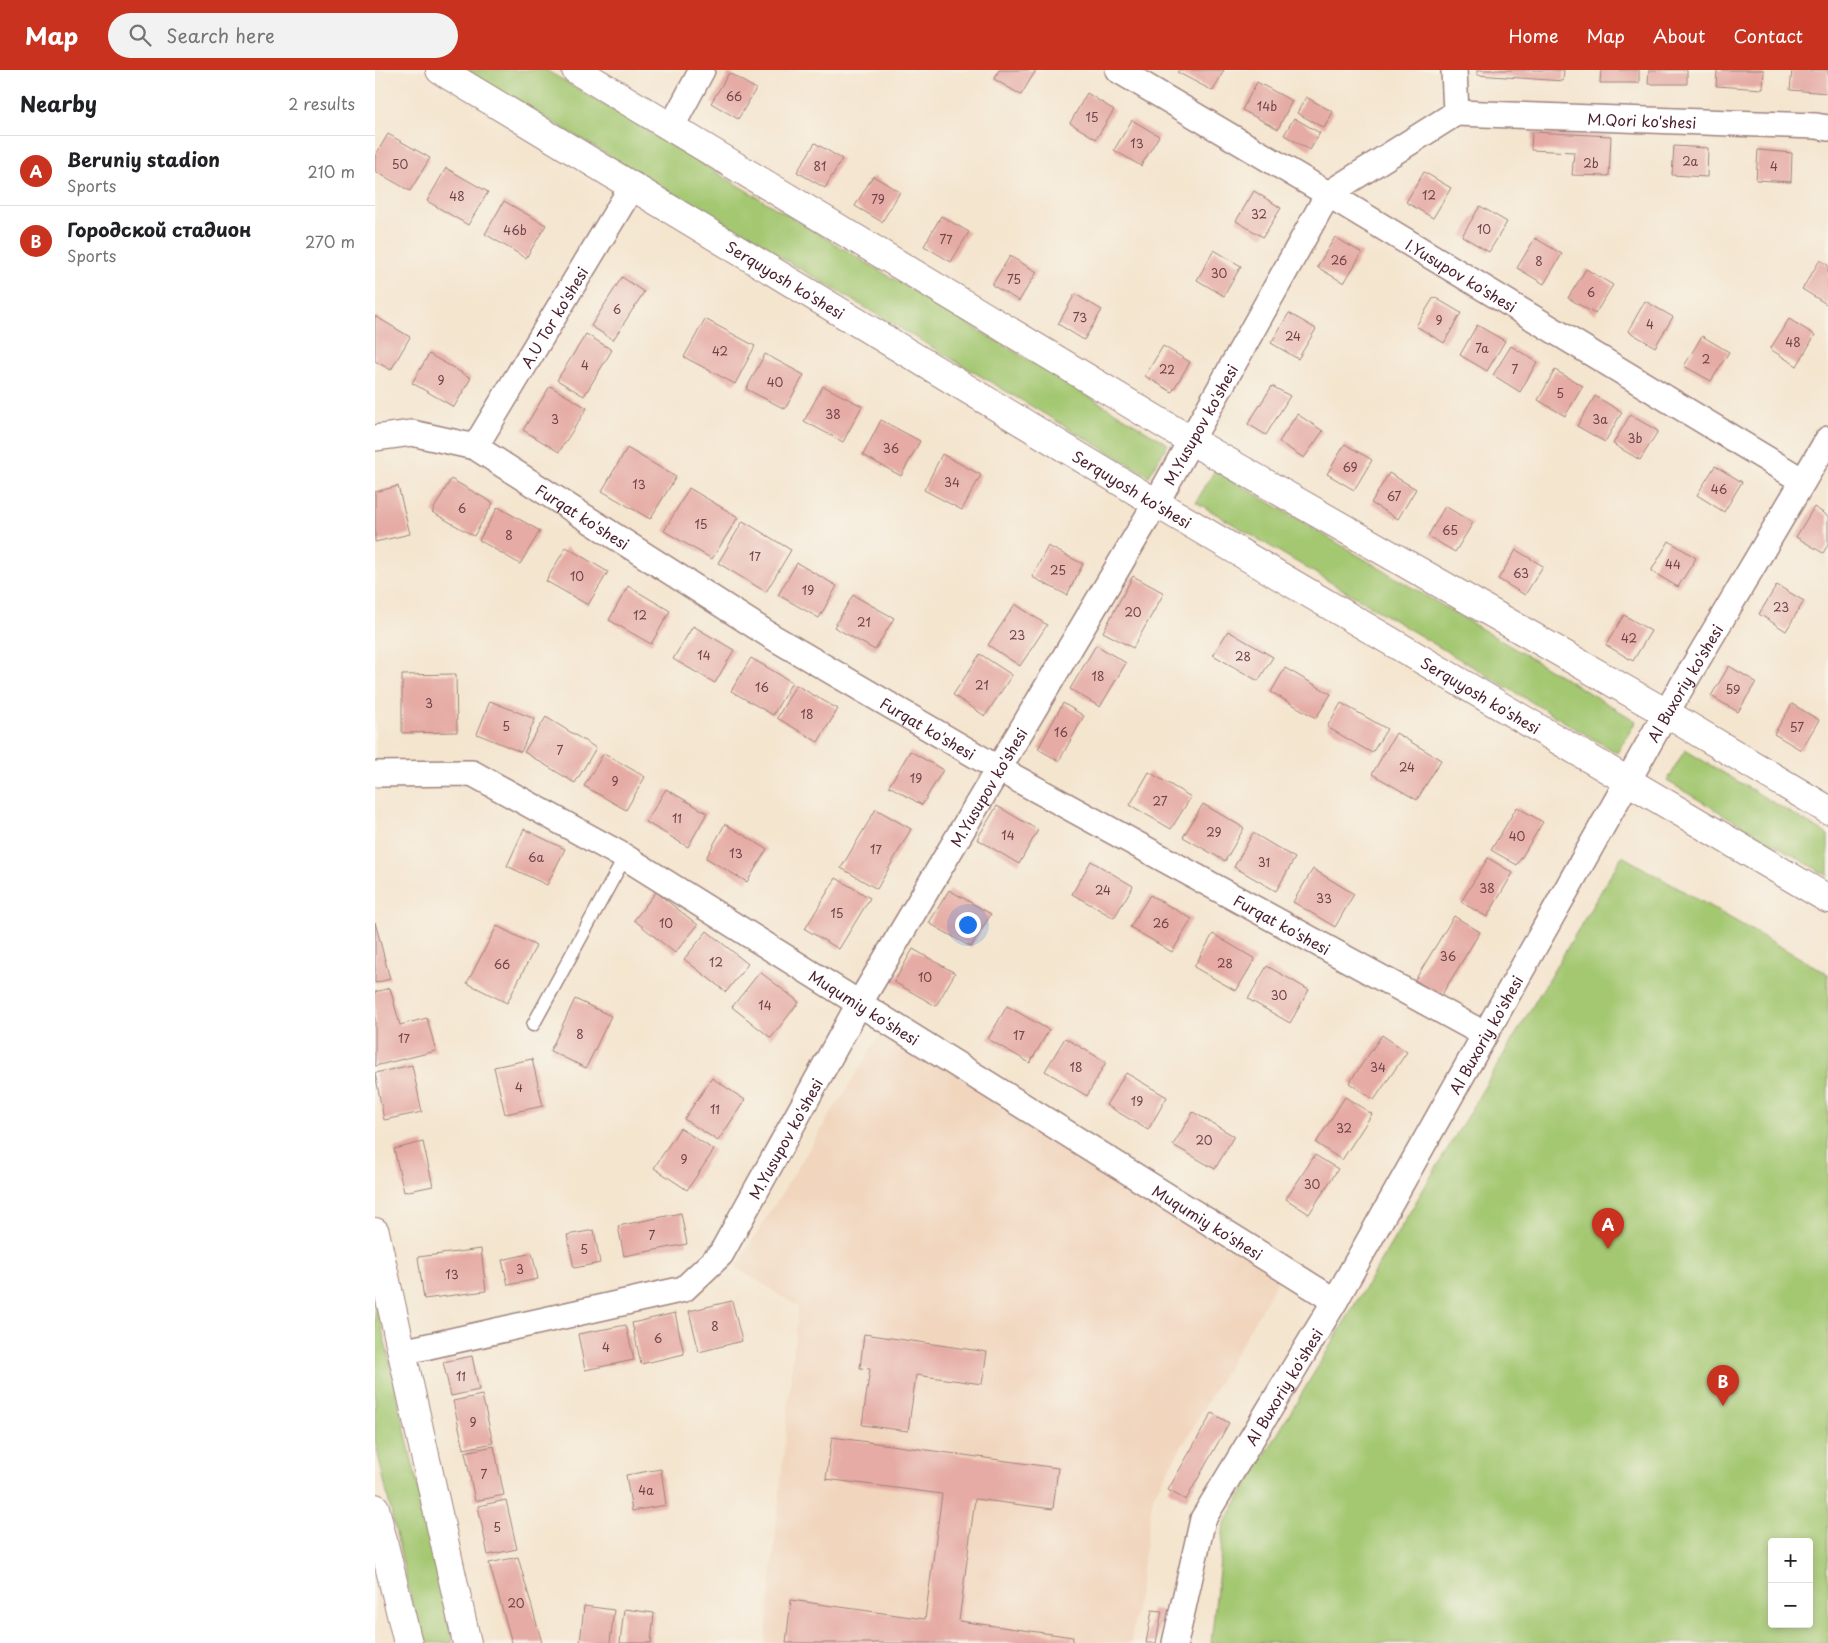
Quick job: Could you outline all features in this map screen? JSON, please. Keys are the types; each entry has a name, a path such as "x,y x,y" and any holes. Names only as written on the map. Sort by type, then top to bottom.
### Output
{"street":[{"name":"Serquyosh ko'shesi","path":"440,70 1157,503 1828,899"},
{"path":"576,70 1190,440 1666,713 1828,810"},
{"path":"671,126 702,70"},
{"name":"I.Yusupov ko'shesi","path":"1118,70 1328,194 1803,481"},
{"path":"1454,70 1456,113"},
{"name":"M.Yusupov ko'shesi","path":"402,1352 684,1289 721,1254 859,1004 1157,503 1190,440 1328,194 1456,113"},
{"name":"M.Qori ko'shesi","path":"1456,113 1816,126 1828,128"},
{"name":"A.U Tor ko'shesi","path":"475,447 633,186"},
{"name":"Furqat ko'shesi","path":"375,438 412,433 475,447 771,636 999,769 1484,1034"},
{"name":"Al Buxoriy ko'shesi","path":"1175,1643 1203,1519 1335,1301 1666,713 1828,439"},
{"name":"Muqumiy ko'shesi","path":"375,774 473,773 625,857 1335,1301"},
{"path":"375,1232 467,1643"},
{"path":"375,1508 408,1643"}],"lane":[{"path":"533,1025 625,857"}],"shaded area":[{"path":"883,1030 1284,1270 1153,1496 1131,1643 765,1643 798,1307 736,1267"}],"green space":[{"path":"465,70 546,70 1168,444 1149,476"},
{"path":"1215,470 1636,721 1617,753 1196,502"},
{"path":"1685,750 1828,835 1828,876 1667,781"},
{"path":"1622,856 1828,974 1828,1643 1211,1643 1224,1524"},
{"path":"375,1297 453,1643 421,1643 375,1441"}],"building":[{"path":"999,70 1036,70 1021,95 994,79"},
{"path":"1179,70 1224,70 1213,91 1177,72"},
{"path":"1477,70 1564,70 1563,81 1477,75"},
{"path":"1601,70 1639,70 1639,83 1600,83"},
{"path":"1649,70 1687,70 1687,84 1648,84"},
{"path":"1717,70 1764,70 1763,89 1716,86"},
{"path":"1792,70 1828,70 1828,93 1790,90"},
{"path":"729,73 756,89 738,119 711,103"},
{"path":"1257,82 1292,101 1278,129 1242,110"},
{"path":"1087,93 1114,110 1096,139 1070,123"},
{"path":"1306,97 1333,112 1324,128 1297,113"},
{"path":"1294,118 1320,133 1310,150 1284,135"},
{"path":"1132,120 1159,136 1141,166 1114,150"},
{"path":"1532,132 1611,136 1609,176 1572,175 1574,152 1531,150"},
{"path":"388,134 430,158 410,191 375,171 375,156"},
{"path":"815,143 842,159 825,188 797,172"},
{"path":"1674,146 1708,148 1707,177 1672,175"},
{"path":"1758,150 1792,153 1791,182 1756,180"},
{"path":"446,168 488,192 468,225 427,201"},
{"path":"1424,172 1451,188 1433,218 1406,202"},
{"path":"873,176 900,192 882,222 855,206"},
{"path":"1254,191 1281,208 1263,237 1236,221"},
{"path":"504,201 546,225 526,258 485,234"},
{"path":"1480,206 1507,222 1489,252 1462,236"},
{"path":"941,216 969,232 951,262 924,246"},
{"path":"1335,237 1362,253 1344,283 1317,267"},
{"path":"1535,238 1562,254 1544,284 1517,268"},
{"path":"1214,250 1241,266 1224,296 1197,280"},
{"path":"1010,256 1037,272 1019,301 992,285"},
{"path":"1820,260 1828,265 1828,305 1802,289"},
{"path":"1586,269 1613,285 1595,314 1568,298"},
{"path":"622,277 644,292 613,340 591,326"},
{"path":"1075,294 1102,310 1084,340 1058,324"},
{"path":"1434,297 1461,313 1444,343 1416,326"},
{"path":"1645,301 1673,317 1655,347 1628,331"},
{"path":"1289,313 1316,329 1298,359 1271,343"},
{"path":"375,316 410,337 391,370 375,361"},
{"path":"705,319 755,346 735,384 684,357"},
{"path":"1789,319 1815,335 1797,366 1770,349"},
{"path":"1477,325 1505,341 1487,371 1460,355"},
{"path":"586,334 612,350 584,396 557,380"},
{"path":"1702,336 1729,352 1711,381 1684,366"},
{"path":"1163,346 1190,362 1172,392 1145,376"},
{"path":"1511,346 1537,362 1520,392 1493,375"},
{"path":"429,354 471,378 454,407 412,383"},
{"path":"765,354 804,375 785,409 746,389"},
{"path":"1555,370 1583,386 1565,416 1538,400"},
{"path":"550,386 587,408 559,452 523,430"},
{"path":"823,386 862,406 843,442 804,421"},
{"path":"1272,386 1290,396 1266,435 1248,424"},
{"path":"1595,396 1622,412 1605,442 1577,426"},
{"path":"1297,414 1323,431 1304,458 1279,442"},
{"path":"1630,415 1658,431 1640,460 1613,444"},
{"path":"881,420 920,441 901,476 863,455"},
{"path":"1345,444 1372,460 1354,490 1327,474"},
{"path":"627,448 676,477 650,519 602,491"},
{"path":"942,454 981,475 962,510 924,490"},
{"path":"1715,466 1742,482 1724,512 1697,495"},
{"path":"1389,473 1416,489 1398,519 1371,503"},
{"path":"451,479 493,503 474,536 432,512"},
{"path":"398,486 410,534 375,542 375,492"},
{"path":"689,488 738,517 712,559 664,531"},
{"path":"1445,506 1473,523 1455,552 1428,536"},
{"path":"498,507 540,531 520,564 479,540"},
{"path":"1814,507 1828,516 1828,545 1823,553 1796,537"},
{"path":"743,521 791,550 766,592 718,563"},
{"path":"1669,541 1696,558 1678,587 1651,571"},
{"path":"1048,546 1083,564 1067,595 1032,577"},
{"path":"566,547 608,572 588,605 546,581"},
{"path":"1516,550 1543,566 1525,595 1498,579"},
{"path":"797,563 837,586 819,618 778,595"},
{"path":"1133,576 1164,593 1133,648 1103,632"},
{"path":"1777,585 1804,601 1786,631 1759,614"},
{"path":"628,586 670,611 651,644 609,620"},
{"path":"853,595 894,618 875,650 834,627"},
{"path":"1015,604 1047,625 1020,666 988,645"},
{"path":"1624,615 1651,631 1633,661 1606,645"},
{"path":"693,626 734,650 715,683 673,659"},
{"path":"1228,631 1273,657 1258,681 1213,655"},
{"path":"1096,645 1126,663 1100,707 1070,689"},
{"path":"980,654 1012,675 985,716 953,695"},
{"path":"751,658 792,682 773,715 731,691"},
{"path":"1729,666 1756,682 1738,712 1711,696"},
{"path":"1285,668 1331,694 1316,718 1271,692"},
{"path":"456,674 457,732 402,733 402,675"},
{"path":"796,685 838,709 818,742 777,718"},
{"path":"490,701 535,719 521,752 477,734"},
{"path":"1063,703 1084,716 1059,761 1038,749"},
{"path":"1341,703 1387,729 1372,753 1327,727"},
{"path":"1792,704 1819,720 1801,750 1774,734"},
{"path":"546,717 596,748 575,783 524,752"},
{"path":"1396,733 1441,760 1417,800 1372,774"},
{"path":"910,751 943,770 922,805 889,786"},
{"path":"604,753 645,777 626,810 584,786"},
{"path":"1149,772 1191,797 1171,829 1130,805"},
{"path":"666,789 707,813 688,847 646,822"},
{"path":"1203,804 1244,828 1225,861 1183,837"},
{"path":"997,806 1038,830 1019,864 977,839"},
{"path":"1517,807 1543,822 1517,865 1491,850"},
{"path":"876,809 911,829 877,889 841,868"},
{"path":"725,824 767,849 747,882 706,858"},
{"path":"524,829 565,849 547,885 507,866"},
{"path":"1253,833 1295,858 1276,891 1234,867"},
{"path":"1488,858 1513,873 1487,917 1461,902"},
{"path":"1091,861 1133,886 1114,918 1072,894"},
{"path":"1313,869 1354,894 1335,927 1293,902"},
{"path":"836,878 870,898 839,949 805,929"},
{"path":"949,890 991,914 971,947 929,923"},
{"path":"656,892 698,925 675,953 634,920"},
{"path":"1150,895 1192,919 1172,952 1130,927"},
{"path":"1454,916 1480,932 1441,996 1415,980"},
{"path":"375,922 390,979 375,983"},
{"path":"497,926 536,946 507,1003 467,983"},
{"path":"707,931 748,964 726,992 684,959"},
{"path":"1213,934 1255,959 1236,991 1194,967"},
{"path":"913,949 955,973 936,1006 894,982"},
{"path":"1267,966 1309,990 1290,1023 1248,999"},
{"path":"760,972 799,1002 771,1038 732,1007"},
{"path":"390,988 400,1025 427,1018 436,1051 375,1066 375,992"},
{"path":"575,999 611,1016 586,1068 550,1051"},
{"path":"1007,1006 1049,1030 1030,1063 988,1039"},
{"path":"1382,1035 1407,1052 1374,1100 1349,1083"},
{"path":"1065,1038 1106,1062 1087,1096 1045,1071"},
{"path":"532,1059 543,1106 505,1114 494,1067"},
{"path":"412,1065 422,1112 384,1120 375,1073"},
{"path":"1126,1073 1167,1097 1148,1130 1106,1105"},
{"path":"712,1078 745,1100 718,1141 684,1119"},
{"path":"1345,1097 1372,1114 1342,1160 1316,1143"},
{"path":"1193,1112 1234,1136 1215,1169 1173,1145"},
{"path":"680,1128 714,1150 687,1190 654,1168"},
{"path":"423,1142 433,1186 404,1192 394,1149"},
{"path":"1315,1155 1338,1169 1309,1214 1286,1199"},
{"path":"681,1213 687,1244 624,1256 618,1226"},
{"path":"594,1230 600,1263 574,1268 567,1235"},
{"path":"481,1249 486,1291 424,1299 418,1257"},
{"path":"532,1253 538,1279 508,1285 502,1260"},
{"path":"732,1301 742,1341 699,1352 689,1311"},
{"path":"675,1313 684,1354 641,1364 632,1323"},
{"path":"626,1325 634,1360 585,1370 578,1334"},
{"path":"864,1334 987,1352 982,1384 916,1375 908,1431 862,1425 870,1369 860,1368"},
{"path":"472,1356 479,1390 451,1396 443,1362"},
{"path":"482,1395 493,1443 464,1449 453,1401"},
{"path":"1212,1413 1229,1423 1186,1500 1168,1490"},
{"path":"832,1437 1058,1468 1053,1509 975,1499 959,1621 1073,1637 1072,1643 786,1643 791,1600 925,1619 942,1494 826,1479"},
{"path":"494,1446 504,1495 475,1501 465,1452"},
{"path":"661,1469 666,1505 632,1511 626,1475"},
{"path":"506,1500 517,1549 488,1555 478,1506"},
{"path":"518,1557 542,1643 512,1643 489,1563"},
{"path":"584,1606 614,1610 610,1643 580,1643"},
{"path":"624,1609 654,1613 651,1643 620,1643"},
{"path":"1152,1610 1162,1611 1156,1643 1146,1643"}],"place":[{"name":"Beruniy stadion","path":"1608,1249"},
{"name":"Городской стадион","path":"1723,1406"}]}
